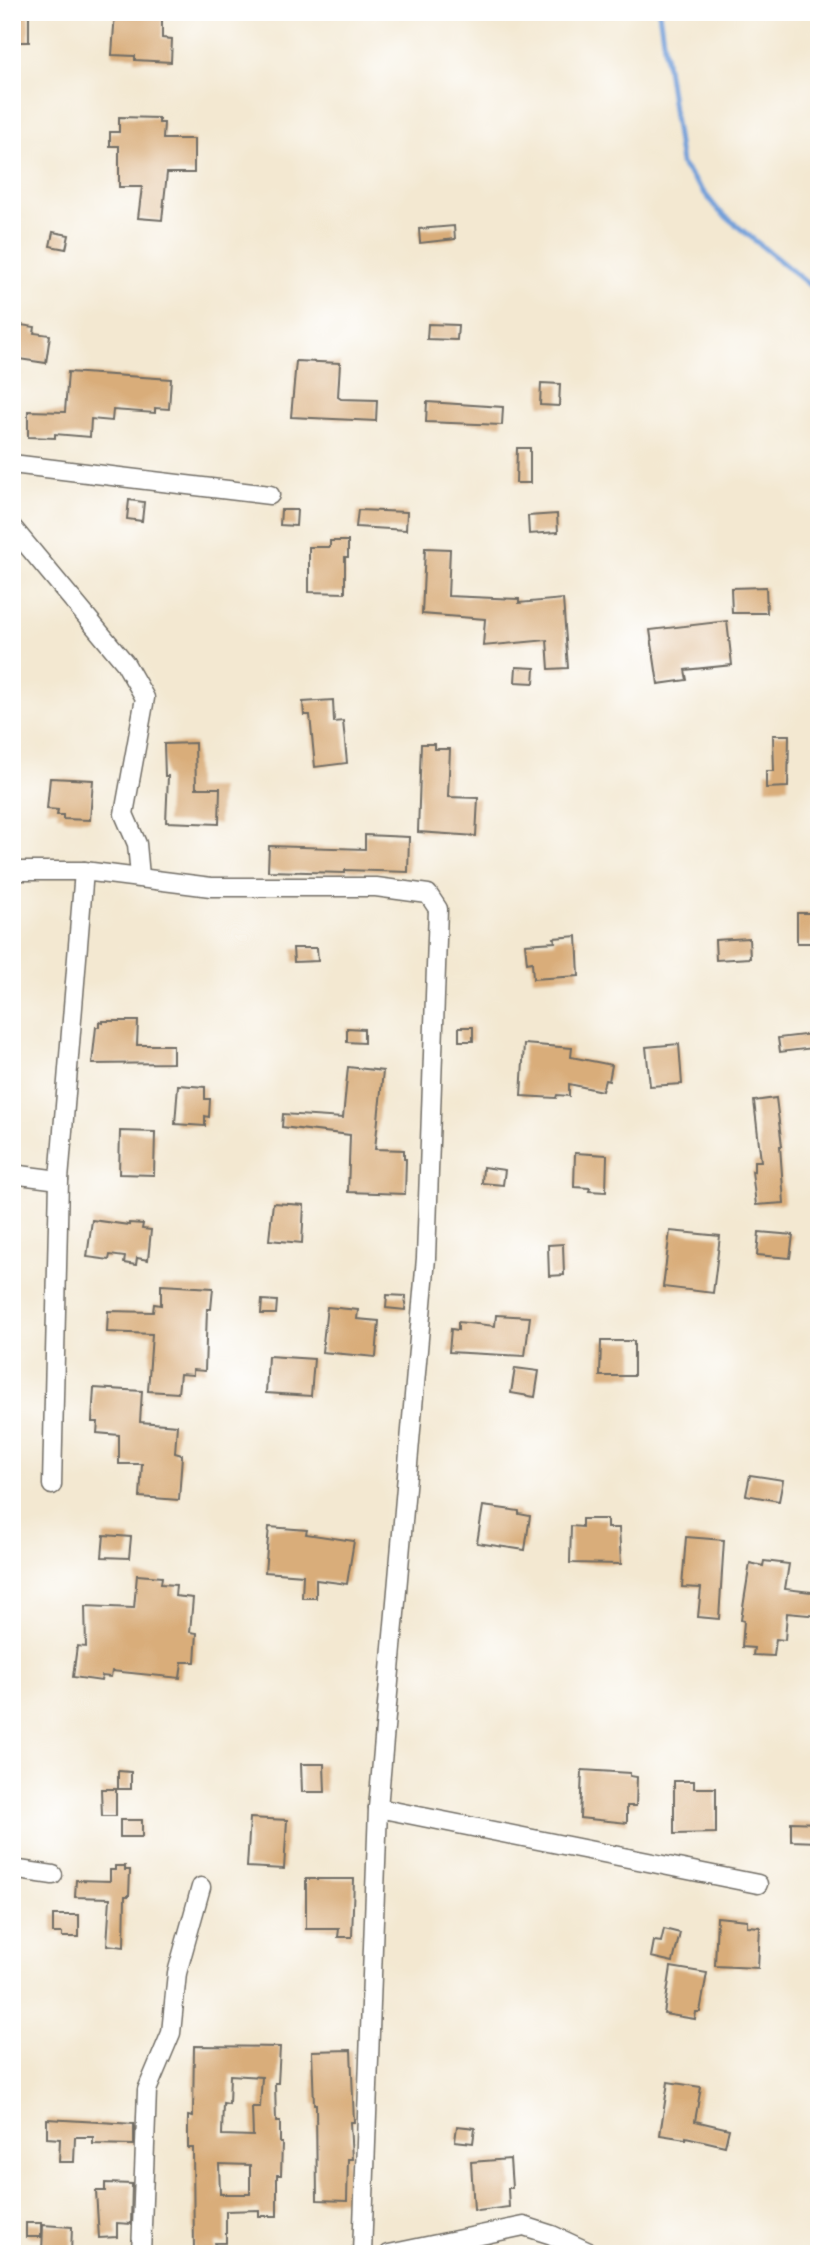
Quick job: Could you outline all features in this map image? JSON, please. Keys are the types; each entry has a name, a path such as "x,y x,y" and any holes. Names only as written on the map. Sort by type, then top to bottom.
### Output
{"street":[{"path":"12,464 270,495"},
{"path":"12,527 125,663 145,698 124,814 137,844 140,876"},
{"path":"12,871 84,871 211,887 376,887 428,894 438,909 426,1258 378,1808 373,2010 362,2254"},
{"path":"52,1485 60,1180 84,871"},
{"path":"12,1174 60,1180"},
{"path":"378,1808 758,1884"},
{"path":"12,1869 52,1875"},
{"path":"141,2254 147,2090 171,2033 177,1973 201,1887"},
{"path":"389,2254 524,2227 552,2235 593,2254"}],"building":[{"path":"12,12 29,12 29,42 12,42"},
{"path":"115,12 162,12 162,38 172,39 171,62 135,60 135,56 112,55"},
{"path":"119,117 159,118 159,123 164,123 163,139 194,139 194,173 167,173 162,220 138,218 142,187 119,187 119,146 110,146 110,132 119,132"},
{"path":"454,226 455,239 420,243 419,229"},
{"path":"53,232 69,235 66,249 50,246"},
{"path":"14,324 35,327 34,333 50,335 46,363 12,358"},
{"path":"428,324 458,325 457,340 427,339"},
{"path":"296,361 340,363 338,397 377,400 376,421 291,417"},
{"path":"68,372 171,379 169,409 155,408 155,413 113,410 112,421 91,419 90,437 55,434 55,438 28,437 28,411 65,412"},
{"path":"541,383 560,384 559,406 540,405"},
{"path":"427,402 503,407 502,425 426,422"},
{"path":"517,448 530,448 530,483 516,483"},
{"path":"129,500 144,502 142,521 127,519"},
{"path":"281,510 297,510 296,526 280,525"},
{"path":"358,510 407,512 406,530 356,527"},
{"path":"557,514 558,532 529,534 528,516"},
{"path":"330,541 348,541 345,593 309,592 309,547 330,547"},
{"path":"425,548 450,549 448,596 519,599 519,603 563,599 568,668 549,669 547,640 483,646 485,619 422,614"},
{"path":"766,587 767,613 732,613 731,588"},
{"path":"727,621 732,665 685,670 687,680 658,684 650,630"},
{"path":"516,667 535,668 534,683 515,682"},
{"path":"333,700 334,722 343,721 347,763 315,767 310,715 304,715 303,702"},
{"path":"773,735 789,735 788,787 766,788 766,771 774,771"},
{"path":"195,743 196,788 220,788 219,824 166,822 168,776 165,776 164,744"},
{"path":"421,744 435,744 435,749 450,749 448,797 478,798 476,836 418,832"},
{"path":"50,778 93,780 90,820 63,819 63,815 57,815 58,810 47,809"},
{"path":"365,835 409,837 408,872 268,871 269,846 365,849"},
{"path":"797,913 812,913 813,943 797,943"},
{"path":"577,936 579,976 533,979 532,962 527,963 525,944 555,942 554,938"},
{"path":"749,938 750,958 716,960 715,940"},
{"path":"293,948 317,948 318,961 294,962"},
{"path":"103,1021 138,1021 137,1045 173,1045 173,1063 92,1064 96,1027"},
{"path":"459,1027 473,1027 473,1041 459,1041"},
{"path":"347,1028 364,1029 364,1043 347,1042"},
{"path":"812,1034 814,1048 780,1052 778,1038"},
{"path":"524,1044 572,1048 571,1057 612,1065 609,1081 605,1080 602,1091 569,1084 569,1096 521,1096"},
{"path":"679,1044 682,1084 650,1086 646,1047"},
{"path":"348,1067 383,1071 375,1149 404,1150 405,1194 348,1192 350,1135 282,1127 283,1114 343,1118"},
{"path":"178,1085 205,1087 205,1099 210,1099 209,1117 205,1116 205,1126 175,1124"},
{"path":"776,1098 782,1146 784,1203 756,1205 752,1171 754,1172 754,1161 761,1161 754,1101"},
{"path":"120,1131 155,1132 154,1175 119,1174"},
{"path":"575,1153 607,1155 606,1192 574,1187"},
{"path":"483,1167 505,1170 503,1185 482,1183"},
{"path":"273,1203 304,1205 302,1243 269,1240"},
{"path":"92,1220 143,1224 142,1229 151,1230 148,1260 137,1258 136,1265 124,1263 125,1257 110,1255 109,1260 87,1257"},
{"path":"670,1231 720,1236 713,1293 663,1287"},
{"path":"759,1232 793,1235 790,1258 757,1255"},
{"path":"563,1244 564,1275 549,1276 548,1245"},
{"path":"161,1285 213,1288 211,1309 207,1309 205,1371 193,1370 193,1375 180,1374 178,1393 148,1391 152,1334 107,1332 108,1311 153,1312 154,1304 161,1305"},
{"path":"387,1295 406,1296 405,1310 386,1308"},
{"path":"262,1300 277,1301 276,1314 261,1314"},
{"path":"327,1307 358,1310 357,1319 379,1321 376,1357 322,1352"},
{"path":"496,1315 530,1317 525,1356 449,1352 451,1329 458,1330 458,1322 495,1326"},
{"path":"601,1341 634,1341 634,1376 600,1376"},
{"path":"268,1356 314,1359 311,1396 266,1393"},
{"path":"515,1368 539,1371 535,1397 511,1393"},
{"path":"94,1388 142,1391 140,1422 177,1425 175,1453 182,1455 179,1500 140,1497 142,1464 119,1464 119,1435 97,1433 98,1422 92,1422"},
{"path":"750,1475 783,1480 779,1501 746,1495"},
{"path":"483,1506 519,1511 519,1514 530,1516 525,1550 477,1543"},
{"path":"582,1519 607,1519 607,1528 619,1528 621,1564 570,1563 571,1526 582,1527"},
{"path":"269,1527 307,1530 306,1534 354,1541 347,1584 316,1580 316,1598 302,1598 303,1575 265,1572"},
{"path":"104,1535 131,1537 129,1558 102,1557"},
{"path":"686,1537 724,1540 719,1619 698,1617 701,1588 682,1587"},
{"path":"764,1561 789,1564 785,1589 819,1593 819,1616 787,1613 785,1640 776,1639 774,1656 753,1655 754,1648 742,1647 744,1621 741,1620 750,1563 763,1566"},
{"path":"137,1575 162,1577 161,1584 176,1585 175,1596 193,1598 190,1632 197,1633 195,1662 182,1662 180,1678 112,1671 111,1677 102,1676 101,1681 73,1677 77,1646 86,1647 85,1606 134,1608"},
{"path":"301,1764 324,1764 325,1792 302,1792"},
{"path":"582,1770 630,1773 630,1776 637,1777 636,1806 627,1806 627,1823 580,1818"},
{"path":"118,1771 131,1772 131,1789 118,1789"},
{"path":"674,1781 694,1781 694,1788 716,1788 716,1833 674,1834"},
{"path":"101,1789 116,1789 116,1816 102,1816"},
{"path":"250,1818 287,1820 284,1869 247,1867"},
{"path":"120,1820 142,1820 142,1837 120,1837"},
{"path":"791,1822 819,1823 819,1842 791,1841"},
{"path":"115,1866 125,1866 125,1870 130,1870 129,1896 125,1896 124,1947 107,1945 110,1898 75,1897 76,1880 110,1881 110,1870 115,1870"},
{"path":"306,1879 354,1879 352,1937 338,1937 339,1929 306,1929"},
{"path":"53,1915 79,1915 79,1937 62,1937 62,1933 53,1933"},
{"path":"717,1917 747,1920 747,1926 760,1927 758,1968 715,1966"},
{"path":"664,1929 680,1933 673,1962 651,1957 654,1941 661,1942"},
{"path":"671,1967 707,1973 700,2012 696,2012 695,2019 664,2014"},
{"path":"194,2046 280,2047 278,2083 275,2083 276,2122 280,2122 282,2143 281,2175 277,2175 277,2216 259,2216 259,2210 226,2211 226,2243 215,2243 215,2254 194,2254 193,2148 188,2148 188,2116 193,2117","holes":["230,2075 262,2077 260,2107 252,2107 253,2136 222,2135 223,2103 229,2104","219,2164 250,2165 250,2194 220,2194"]},
{"path":"351,2050 354,2122 350,2122 352,2159 348,2159 347,2201 317,2200 316,2104 312,2051"},
{"path":"668,2082 701,2087 695,2121 729,2129 725,2146 686,2137 660,2135"},
{"path":"47,2119 134,2124 134,2145 93,2144 93,2137 75,2137 74,2162 59,2162 60,2139 47,2138"},
{"path":"457,2126 475,2128 473,2143 455,2141"},
{"path":"510,2159 512,2188 508,2188 509,2207 474,2210 471,2162"},
{"path":"105,2183 132,2184 131,2224 117,2223 117,2237 99,2238 96,2191 105,2191"},
{"path":"26,2223 41,2223 41,2237 26,2237"},
{"path":"43,2225 72,2227 71,2254 42,2254"}],"waterway":[{"path":"659,12 681,164 719,211 819,293"}]}
